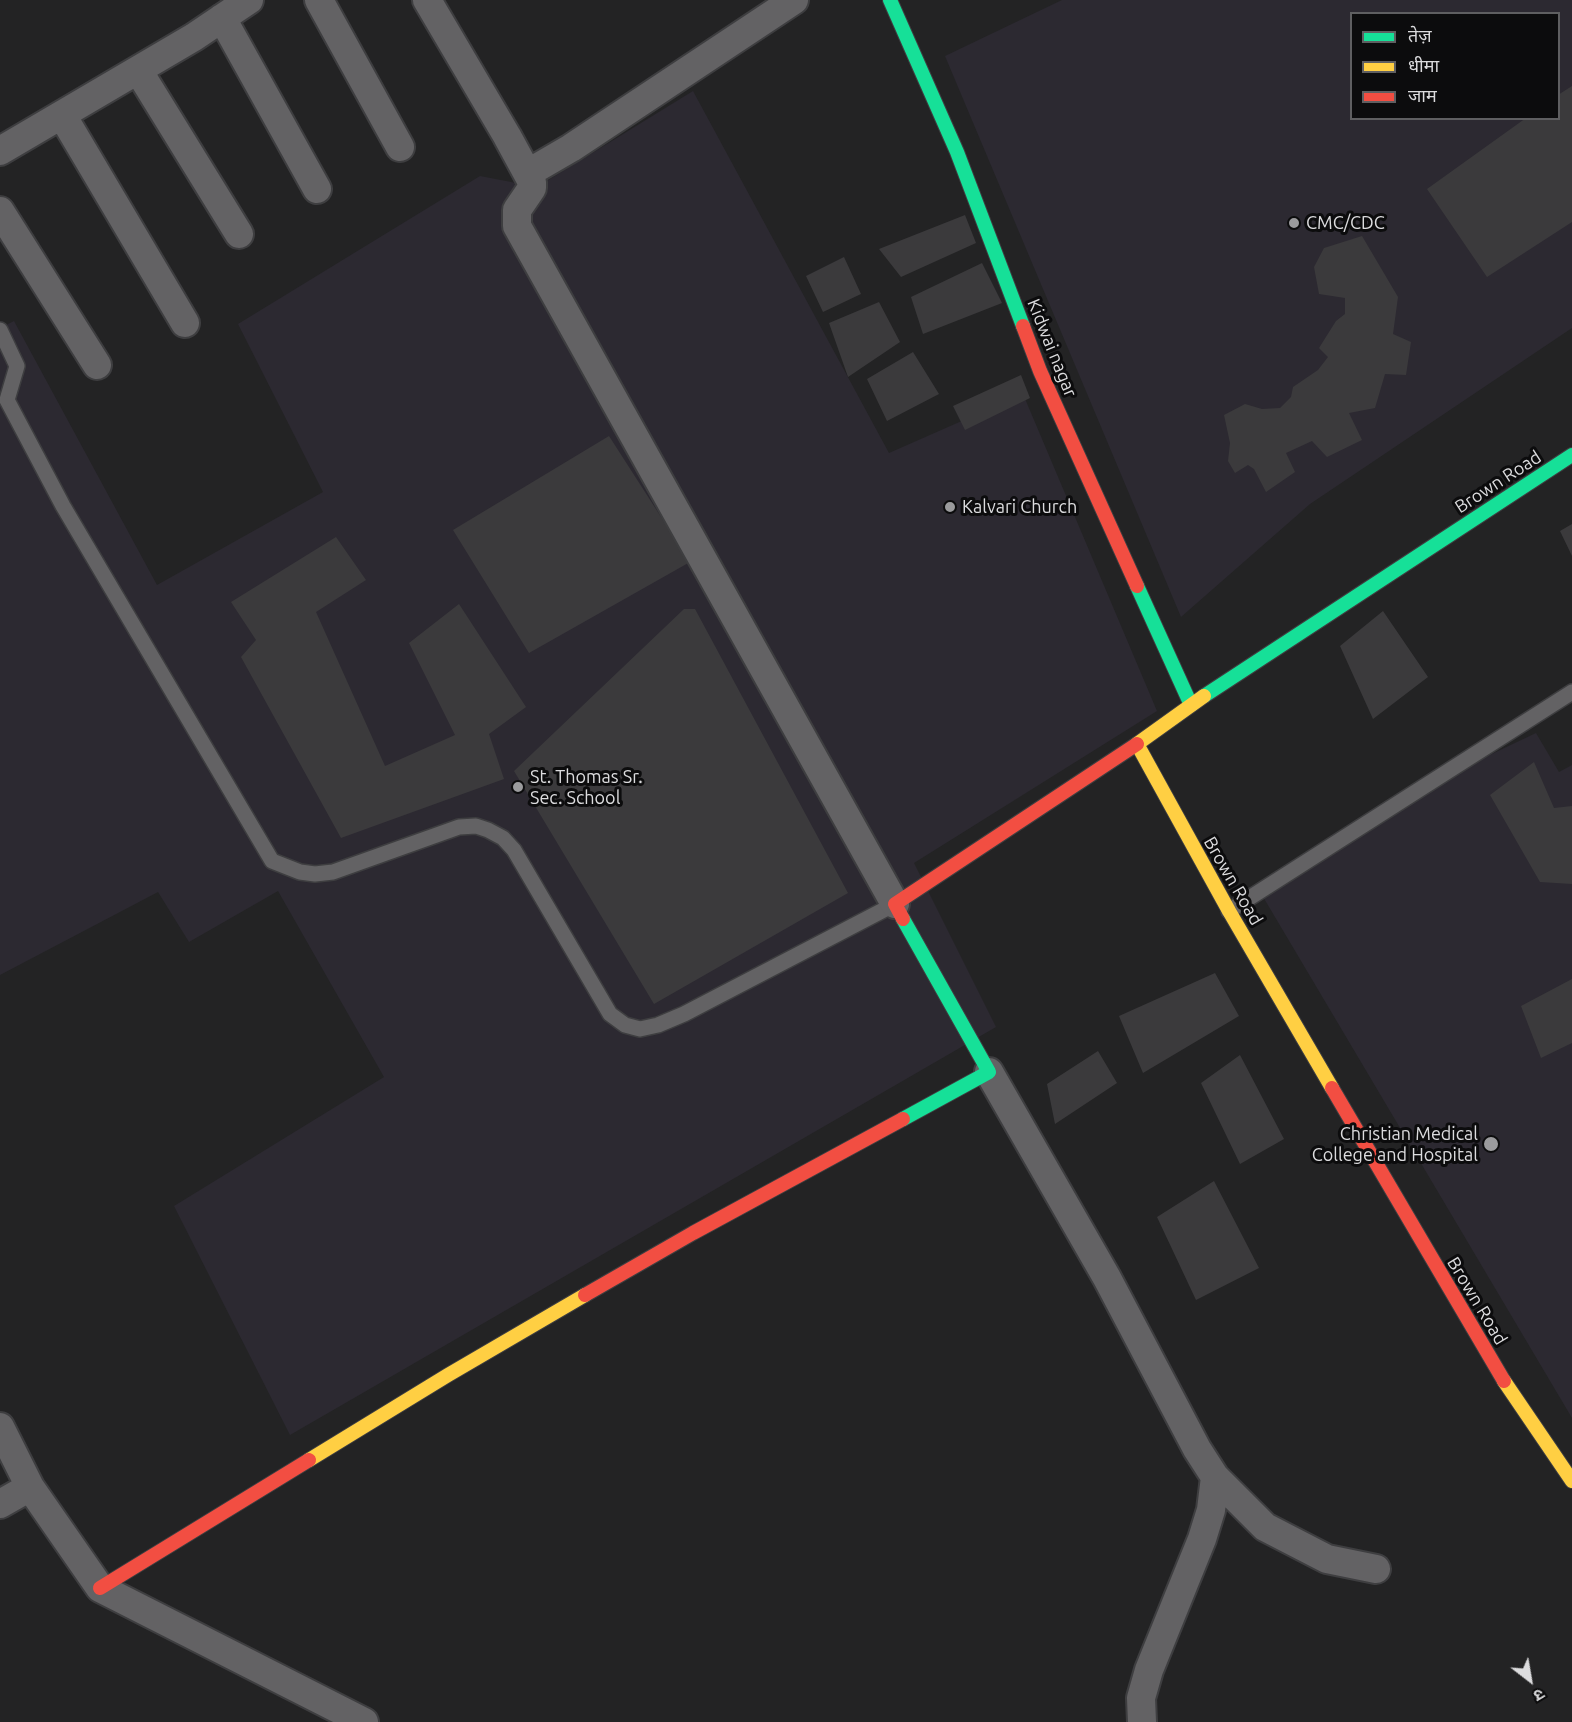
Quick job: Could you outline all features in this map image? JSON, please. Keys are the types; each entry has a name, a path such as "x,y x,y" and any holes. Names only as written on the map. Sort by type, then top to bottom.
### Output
{"street":[{"path":"319,0 400,147"},
{"path":"427,0 532,182 532,188 517,210 517,226 989,1072 1107,1278 1197,1449 1215,1477 1265,1527 1327,1559 1376,1569"},
{"path":"528,173 571,148 794,0"},
{"name":"Kidwai nagar","path":"890,0 957,152 1040,371 1191,705"},
{"path":"0,151 138,70 238,5 317,189"},
{"path":"138,70 239,234"},
{"path":"62,115 185,323"},
{"path":"0,212 97,365"},
{"name":"Brown Road","path":"1572,455 1191,705 1137,744 1229,910 1495,1368 1572,1481"},
{"path":"895,904 1137,744"},
{"path":"100,1588 448,1375 662,1250 989,1072"},
{"path":"0,1427 30,1487 100,1588 364,1722"},
{"path":"1142,1722 1141,1698 1149,1670 1202,1539 1211,1509 1215,1477"},
{"path":"0,1504 30,1487"}],"lane":[{"path":"0,330 17,366 7,400 63,506 272,861 300,872 315,874 333,872 459,827 476,826 488,830 503,838 514,850 610,1014 625,1025 640,1029 658,1025 684,1014 895,904"},
{"path":"1229,910 1572,692"}],"shaded area":[{"name":"CMC/CDC","path":"1062,0 1572,0 1572,328 1310,504 1181,617 945,56"},
{"name":"St. Thomas Sr. Sec. School","path":"693,91 889,453 1023,394 1157,711 914,863 996,1027 290,1435 174,1206 384,1077 278,891 189,942 158,892 0,975 0,328 14,321 157,585 323,492 238,324 480,176 537,187"},
{"name":"Christian Medical College and Hospital","path":"1536,733 1559,772 1572,765 1572,1418 1256,885 1420,788"}],"building":[{"path":"1572,86 1572,222 1487,277 1427,189 1523,120 1560,120 1560,94"},
{"path":"965,215 976,243 901,277 879,249"},
{"path":"1362,236 1398,297 1393,334 1411,342 1406,375 1385,374 1375,408 1349,413 1362,440 1327,457 1312,441 1286,453 1295,472 1266,492 1254,469 1248,465 1235,473 1228,461 1230,443 1224,415 1245,404 1262,409 1280,408 1291,397 1293,387 1318,370 1328,357 1319,348 1336,321 1345,314 1345,298 1319,294 1314,267 1324,248"},
{"path":"844,257 861,294 823,312 806,276"},
{"path":"982,263 1002,303 923,334 911,297"},
{"path":"879,302 900,342 848,377 829,323"},
{"path":"913,352 939,394 887,421 867,379"},
{"path":"1021,375 1030,398 965,430 953,406"},
{"path":"609,436 690,562 529,653 453,530"},
{"path":"1572,524 1572,556 1560,531"},
{"path":"336,537 366,580 316,612 385,766 455,735 409,643 459,604 526,707 489,734 504,779 341,838 241,657 256,640 231,602"},
{"path":"684,609 695,609 848,893 654,1004 514,771"},
{"path":"1383,611 1428,677 1373,719 1340,646"},
{"path":"1534,762 1554,808 1572,806 1572,884 1540,882 1490,795"},
{"path":"1215,973 1239,1016 1143,1073 1119,1016"},
{"path":"1572,979 1572,1043 1541,1058 1521,1006"},
{"path":"1098,1051 1117,1083 1055,1124 1047,1084"},
{"path":"1240,1055 1284,1139 1240,1164 1201,1083"},
{"path":"1214,1181 1259,1268 1196,1300 1157,1217"}],"traffic: fast":[{"path":"890,0 957,152 1023,326"},
{"path":"1204,696 1572,455"},
{"path":"1137,586 1191,705"},
{"path":"903,919 989,1072 903,1119"}],"traffic: slow":[{"path":"1204,696 1137,744 1229,911 1332,1088"},
{"path":"309,1460 585,1295"},
{"path":"1504,1381 1572,1481"}],"traffic: jam":[{"path":"1023,326 1040,371 1137,586"},
{"path":"903,919 895,904 1137,744"},
{"path":"1332,1088 1504,1381"},
{"path":"585,1295 693,1233 903,1119"},
{"path":"100,1588 309,1460"}],"place":[{"name":"CMC/CDC","path":"1294,223"},
{"name":"Kalvari Church","path":"950,507"},
{"name":"St. Thomas Sr. Sec. School","path":"518,787"},
{"name":"Christian Medical College and Hospital","path":"1491,1144"}]}
